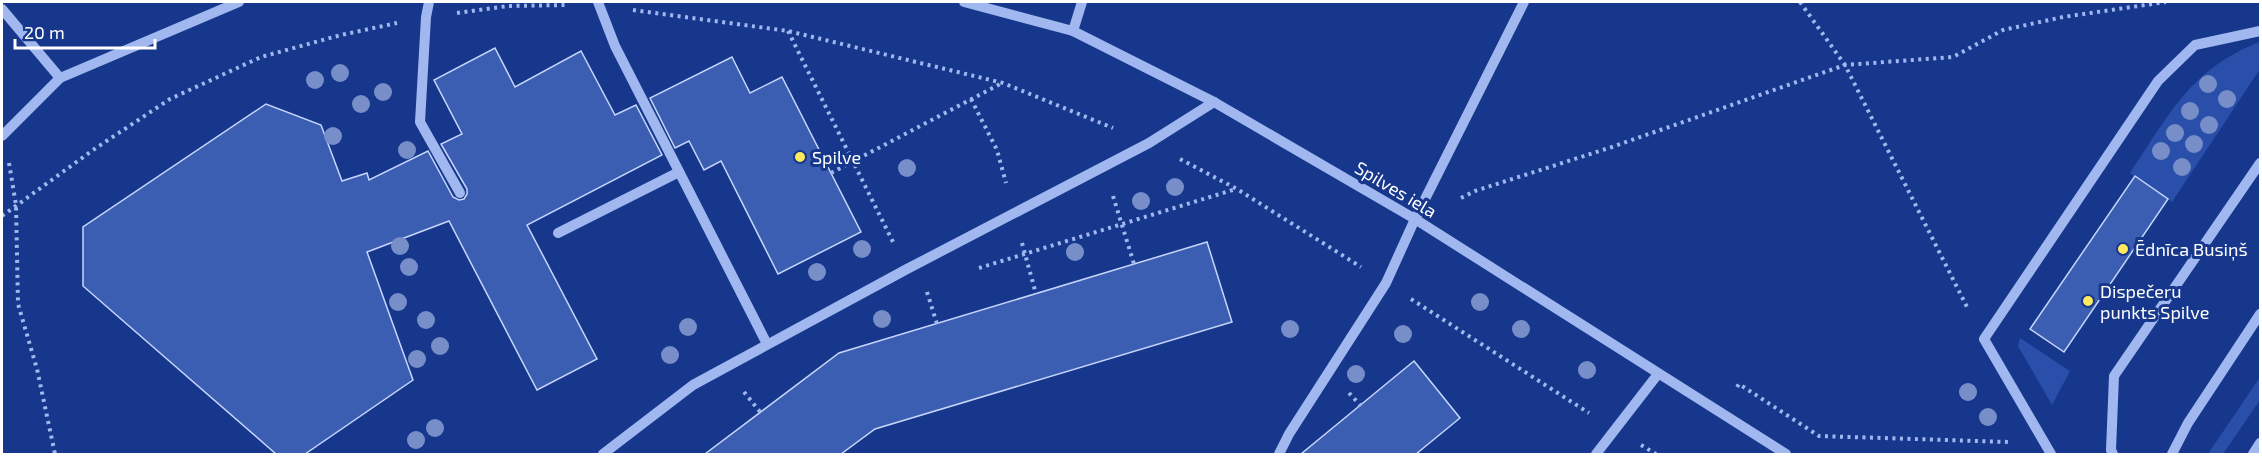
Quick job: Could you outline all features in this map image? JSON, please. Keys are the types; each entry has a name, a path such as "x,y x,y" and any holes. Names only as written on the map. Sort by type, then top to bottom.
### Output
{"street":[{"path":"3,135 60,78 239,2"},
{"path":"429,2 426,17 420,122 460,193"},
{"name":"Spilves iela","path":"964,2 1073,31 1214,102 1415,219 1786,454"},
{"path":"1073,31 1082,2"},
{"path":"1279,454 1289,434 1386,283 1415,219 1524,2"},
{"path":"598,3 615,46 767,344"},
{"path":"2,9 60,78"},
{"path":"2051,454 1984,339 2158,81 2195,45 2260,31"},
{"path":"603,454 693,385 931,256 1149,143 1214,102"},
{"path":"2113,454 2111,450 2114,376 2260,163"},
{"path":"558,233 679,172"},
{"path":"2172,454 2188,423 2260,314"},
{"path":"1596,454 1658,374"},
{"path":"2253,454 2260,443"}],"path":[{"path":"1800,2 1845,65 1984,339"},
{"path":"1415,219 1475,191 1612,147 1845,65 1953,57 2003,30 2063,17 2166,2"},
{"path":"2,216 93,150 180,94 261,57 340,35 426,17 508,6 598,3 788,31 1003,82 1149,143 1237,189 1656,454"},
{"path":"788,31 863,185"},
{"path":"831,173 1003,82"},
{"path":"3,135 16,205 18,304 37,369 55,454"},
{"path":"1104,167 1134,264"},
{"path":"969,271 1237,189"},
{"path":"1719,412 1738,384 1819,436 2008,443 2038,432"}],"shaded area":[{"path":"2260,42 2260,69 2172,202 2130,173 2170,113 2199,80 2216,65"},
{"path":"2020,338 2070,371 2052,405 2018,346"},
{"path":"2260,377 2260,400 2223,454 2208,454"}],"building":[{"path":"495,48 515,87 581,51 615,115 636,105 662,155 527,225 597,359 537,390 449,221 367,252 413,380 305,454 276,454 83,286 83,227 266,104 321,125 342,181 367,173 369,180 428,151 453,197 459,200 464,199 467,189 441,144 462,134 434,80"},
{"path":"732,57 750,93 782,77 861,232 778,274 721,161 704,170 689,141 675,148 650,98"},
{"path":"2135,176 2168,199 2064,352 2030,329"},
{"path":"1207,242 1232,322 875,429 841,454 705,454 839,353"},
{"path":"1414,361 1460,418 1416,454 1301,454"}],"place":[{"name":"Spilve","path":"800,157"},
{"name":"Ēdnīca Busiņš","path":"2123,249"},
{"name":"Dispečeru punkts Spilve","path":"2088,301"}]}
